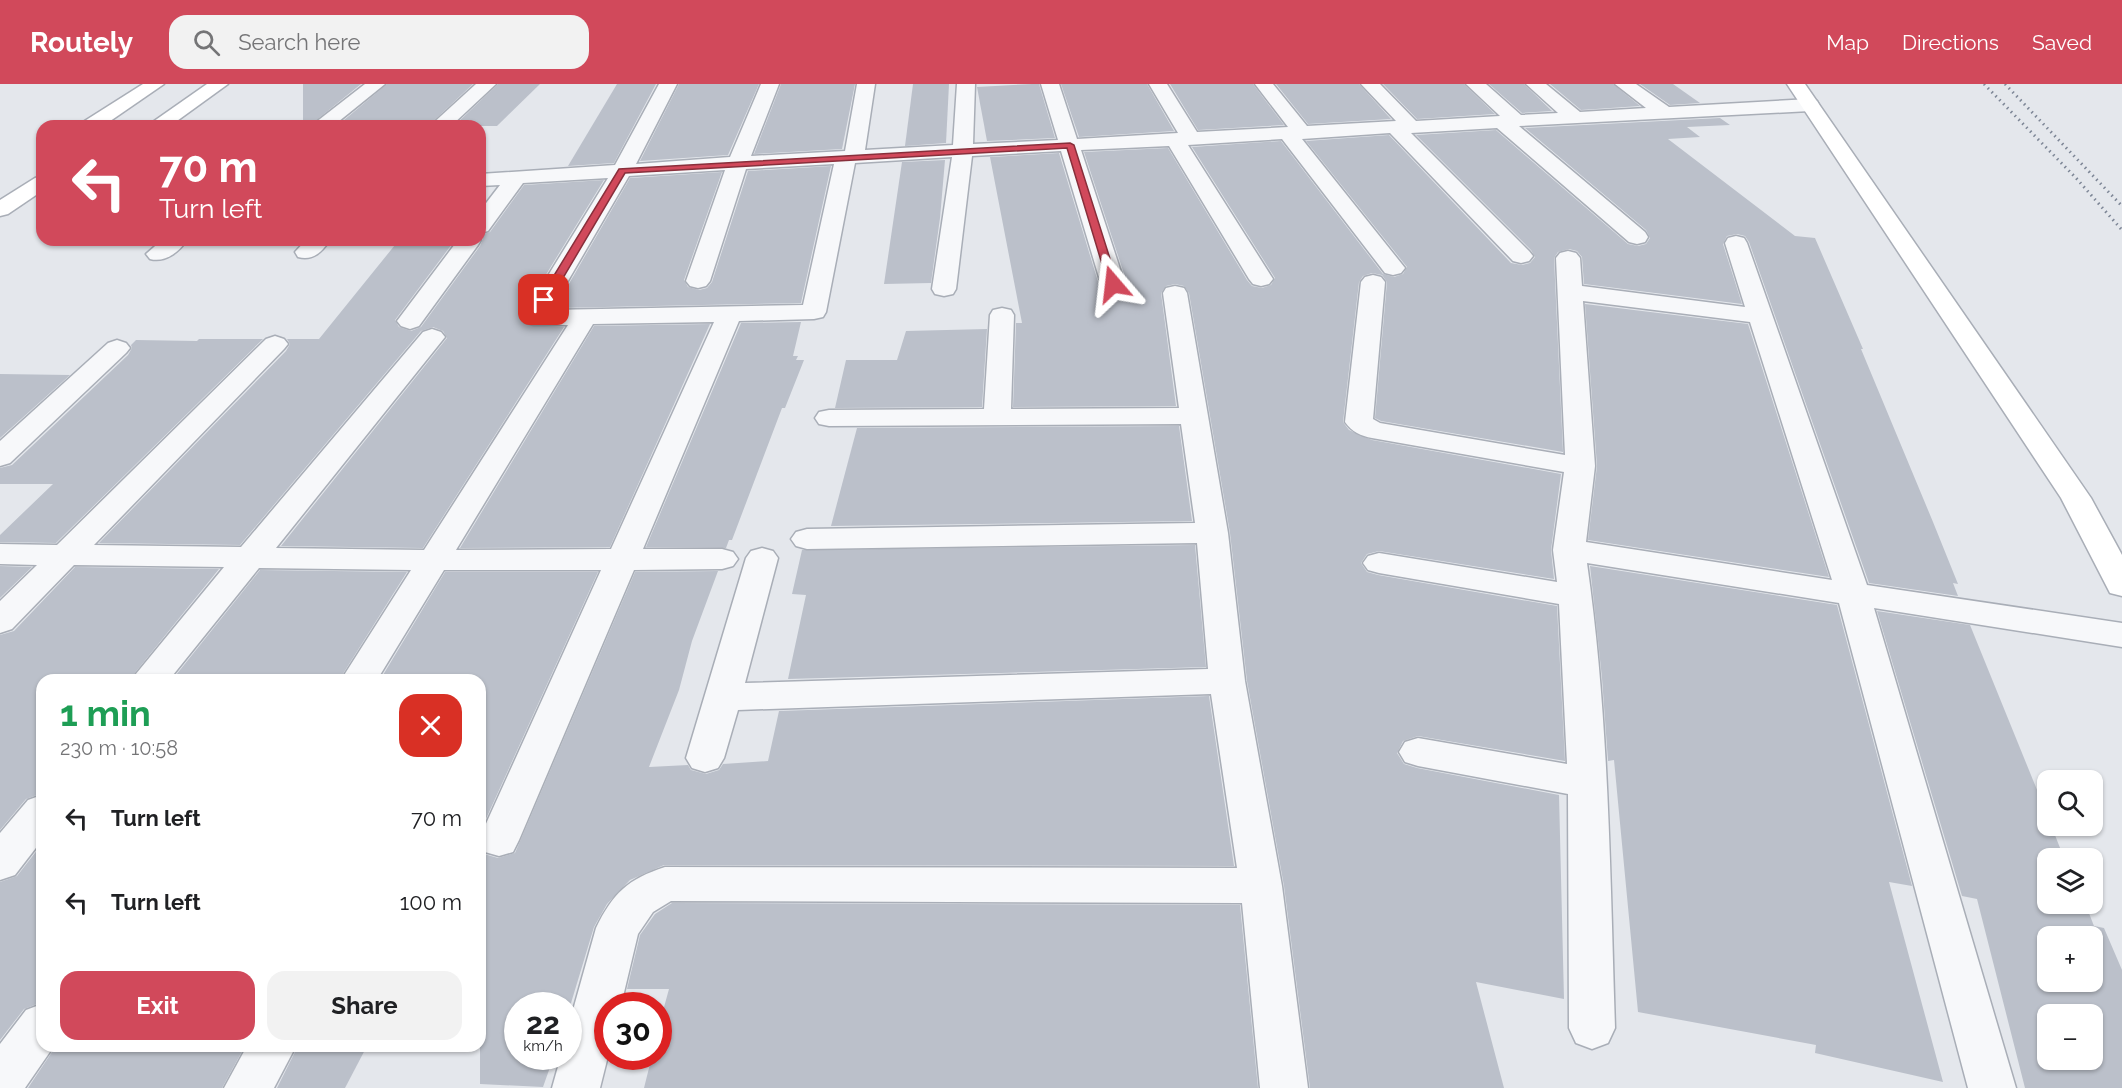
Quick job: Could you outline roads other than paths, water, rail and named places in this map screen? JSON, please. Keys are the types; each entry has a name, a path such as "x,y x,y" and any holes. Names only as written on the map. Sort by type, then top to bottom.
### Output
{"street":[{"path":"99,120 155,84"},
{"path":"166,120 219,84"},
{"path":"329,120 376,84"},
{"path":"447,120 487,84"},
{"path":"668,84 622,171 534,318 814,312 866,84"},
{"path":"698,281 738,163 770,84"},
{"path":"944,289 963,151 966,84"},
{"path":"1050,84 1113,284"},
{"path":"1158,84 1183,139 1261,279"},
{"path":"1264,84 1383,275 1359,422 1372,430 1580,466"},
{"path":"1370,84 1403,127 1521,256"},
{"path":"1475,84 1510,121 1637,237"},
{"path":"1534,84 1576,118"},
{"path":"1624,84 1665,113"},
{"path":"1796,84 2076,498 2122,585"},
{"path":"486,180 738,163 1810,105"},
{"path":"486,218 516,178"},
{"path":"0,209 36,186"},
{"path":"1736,243 1854,595 1992,1088"},
{"path":"154,674 249,556 421,329 467,246"},
{"path":"1568,258 1580,466 1569,550 1575,596 1587,783 1592,1028"},
{"path":"1570,292 1761,316"},
{"path":"1175,293 1212,533 1227,681 1261,886 1284,1088"},
{"path":"500,840 730,314"},
{"path":"998,417 1002,315"},
{"path":"363,674 585,317"},
{"path":"0,621 275,344"},
{"path":"0,457 117,348"},
{"path":"829,418 1194,416"},
{"path":"807,539 1212,533"},
{"path":"1569,550 2122,635"},
{"path":"0,554 432,560 722,560"},
{"path":"705,758 762,558"},
{"path":"1379,563 1575,596"},
{"path":"723,697 1227,681"},
{"path":"1418,752 1587,783"},
{"path":"0,863 36,818"},
{"path":"576,1088 618,928 638,899 665,884 1261,886"},
{"path":"0,1083 36,1033"},
{"path":"248,1088 269,1052"}],"railway":[{"path":"1984,84 2076,178 2122,230"},
{"path":"2005,84 2122,206"}]}
